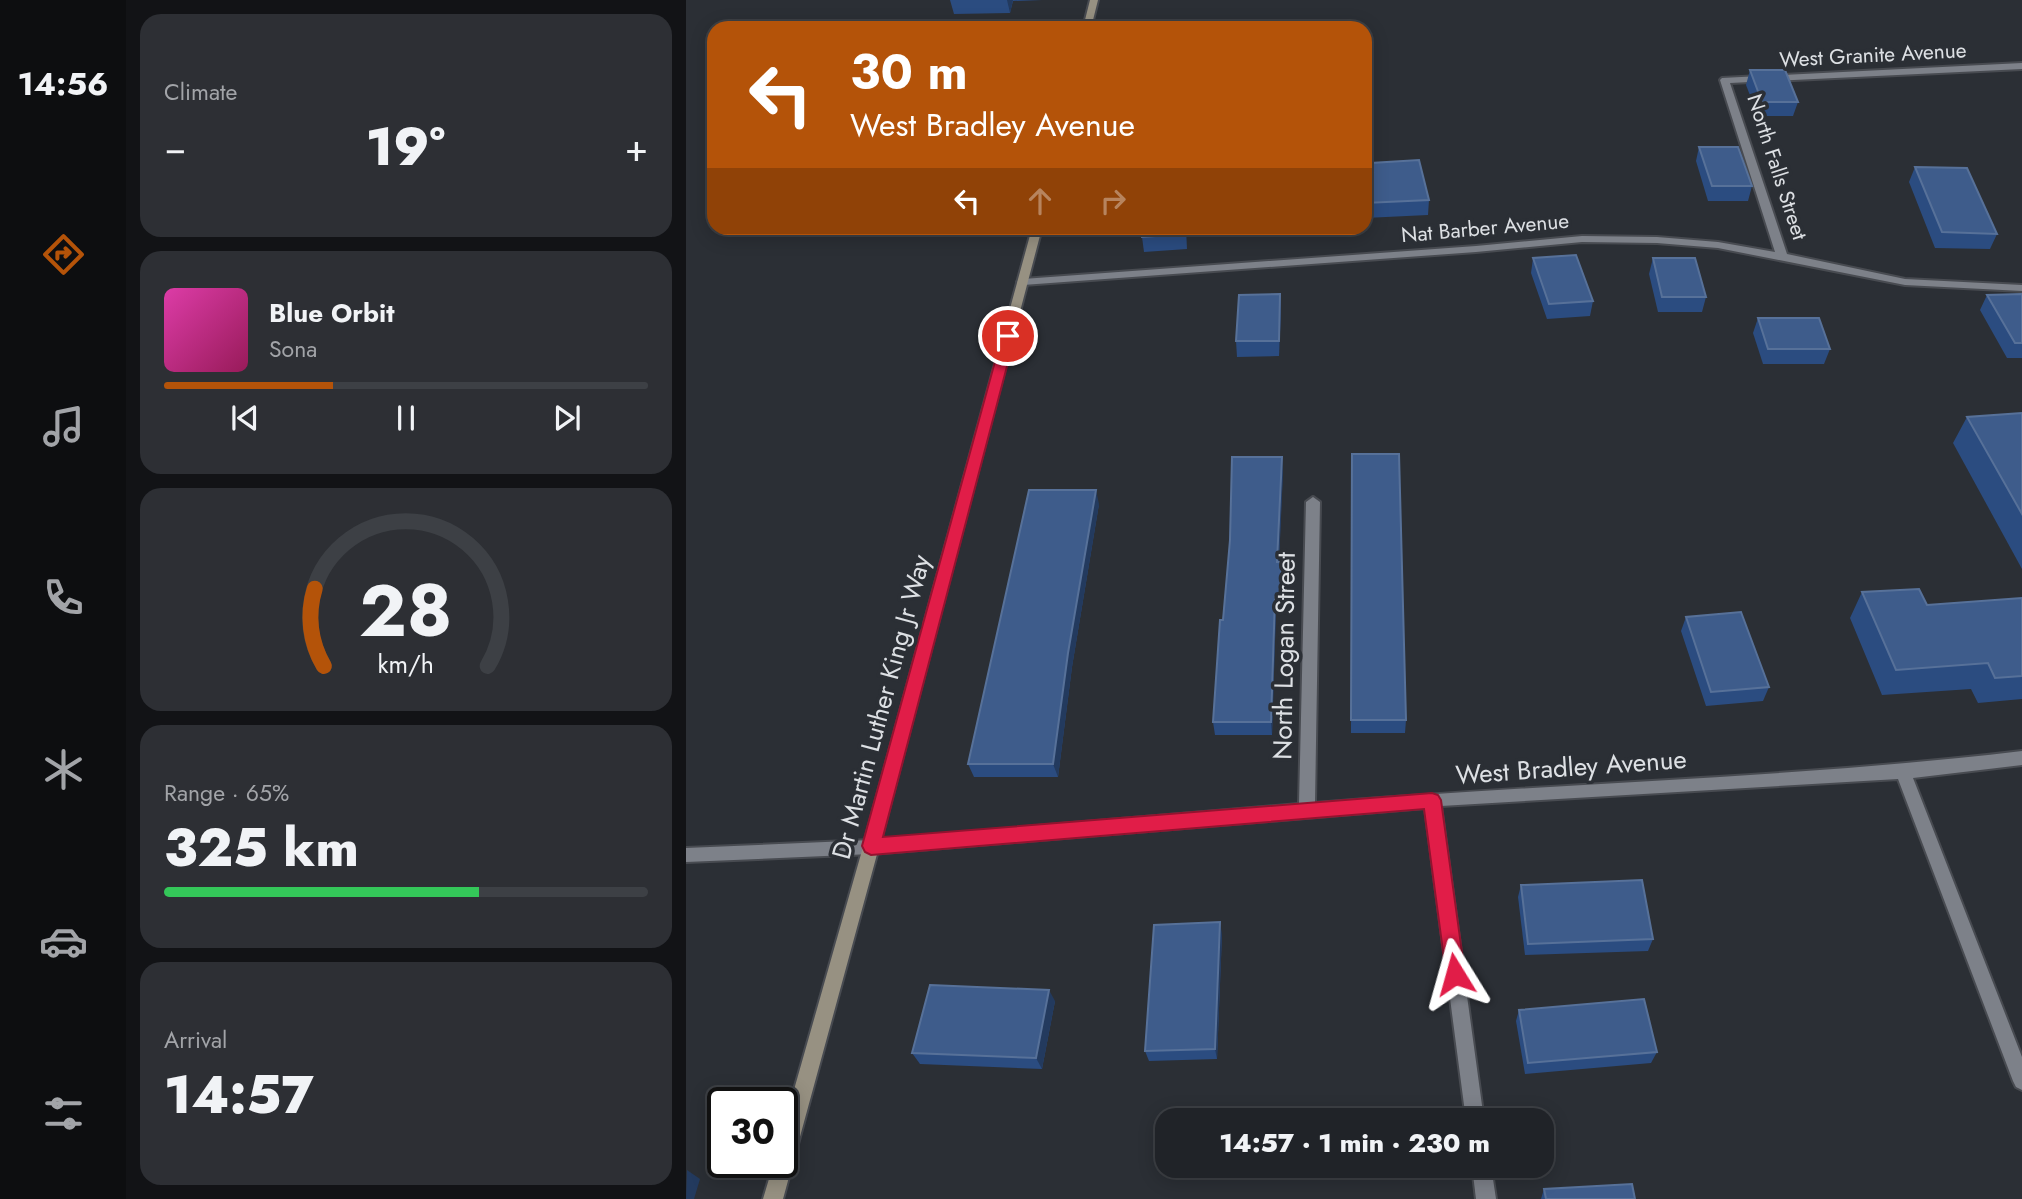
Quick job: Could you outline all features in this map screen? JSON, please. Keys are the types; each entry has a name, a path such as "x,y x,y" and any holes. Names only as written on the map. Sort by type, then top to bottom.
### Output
{"main road":[{"path":"1089,21 1094,0"},
{"name":"Dr Martin Luther King Jr Way","path":"773,1199 1035,235"}],"street":[{"name":"West Granite Avenue","path":"1725,80 2022,66"},
{"name":"North Falls Street","path":"1725,80 1782,256 1905,282 2022,288"},
{"name":"Nat Barber Avenue","path":"1023,282 1582,239 1657,240 1782,256"},
{"name":"North Logan Street","path":"1307,811 1313,502"},
{"name":"West Bradley Avenue","path":"686,855 871,846 1432,800 1903,772 2022,758"},
{"path":"1903,772 2022,1081"},
{"path":"1432,800 1473,1108"},
{"path":"1483,1178 1486,1199"}],"building":[{"path":"1750,70 1785,70 1798,102 1762,102"},
{"path":"1699,147 1738,147 1752,186 1712,186"},
{"path":"1419,160 1429,200 1372,203 1372,163"},
{"path":"1915,167 1967,168 1997,234 1942,232"},
{"path":"1576,255 1593,301 1549,304 1533,258"},
{"path":"1653,258 1695,258 1706,297 1662,297"},
{"path":"1280,294 1279,341 1236,341 1239,295"},
{"path":"2022,294 2022,343 2015,343 1987,295"},
{"path":"1758,318 1819,318 1830,349 1768,349"},
{"path":"2022,413 2022,514 1967,417"},
{"path":"1352,454 1399,454 1406,720 1351,720"},
{"path":"1232,457 1282,457 1277,562 1282,562 1280,597 1275,597 1271,722 1213,722 1220,620 1223,620 1230,540"},
{"path":"1029,490 1096,490 1068,653 1053,764 968,764"},
{"path":"1919,589 1927,605 2022,598 2022,676 1995,678 1988,663 1896,670 1862,592"},
{"path":"1741,612 1769,687 1711,692 1686,617"},
{"path":"1642,880 1653,939 1528,944 1521,885"},
{"path":"1220,922 1215,1049 1145,1051 1154,925"},
{"path":"930,985 1049,990 1036,1058 912,1053"},
{"path":"1644,999 1657,1052 1528,1063 1519,1010"},
{"path":"1632,1184 1635,1199 1546,1199 1544,1189"}],"route":[{"path":"1008,336 871,846 1432,800 1455,974"}]}
